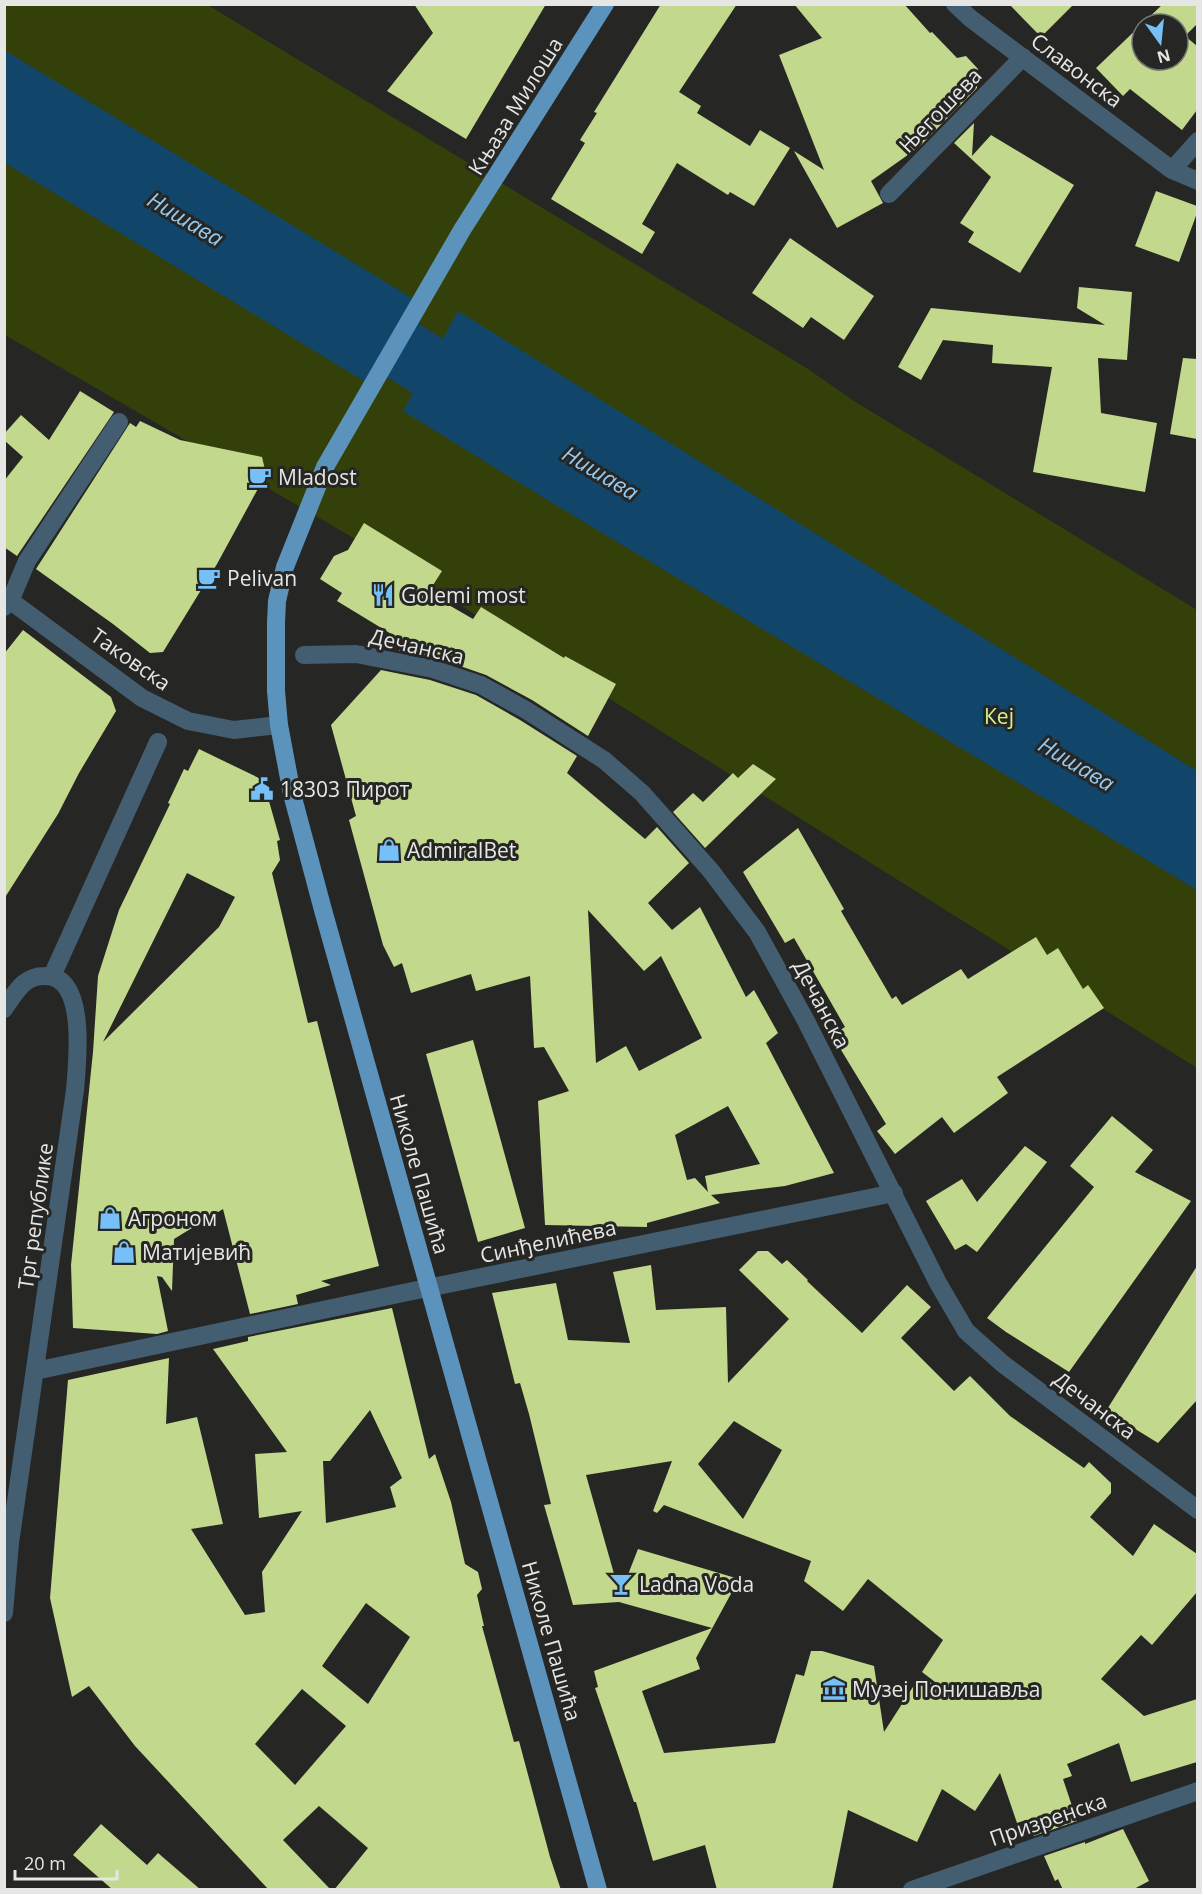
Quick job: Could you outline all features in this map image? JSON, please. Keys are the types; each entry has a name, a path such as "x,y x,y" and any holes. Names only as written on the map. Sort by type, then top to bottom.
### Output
{"main road":[{"name":"Књаза Милоша","path":"325,467 462,230 605,4"},
{"name":"Николе Пашића","path":"325,467 285,567 277,601 276,691 279,725 292,794 598,1890"}],"street":[{"name":"Славонска","path":"955,4 970,18 1172,170 1197,181"},
{"name":"Његошева","path":"889,194 1023,57"},
{"path":"1172,170 1197,141"},
{"path":"7,601 27,561 119,422"},
{"name":"Таковска","path":"7,601 142,698 188,721 234,730 279,725"},
{"name":"Дечанска","path":"304,655 356,654 433,669 481,685 526,710 604,760 642,793 711,871 758,932 805,1019 938,1283 966,1331 1002,1364 1197,1510"},
{"path":"4,1009 24,982 38,976 52,976 158,742"},
{"name":"Трг републике","path":"4,1613 10,1511 35,1371 75,1090 78,1035 76,1009 70,992 62,982 52,976"},
{"name":"Синђелићева","path":"35,1371 894,1193"},
{"name":"Призренска","path":"912,1890 1197,1791"}],"green space":[{"name":"Кеј","path":"206,4 808,369 854,401 1197,610 1197,1068 357,540 5,335 5,5"}],"water":[{"path":"4,50 420,303 372,386 5,163"},
{"path":"458,311 1197,771 1197,890 403,411"}],"building":[{"path":"414,4 546,4 466,139 387,91 433,33"},
{"path":"661,4 737,4 679,92 701,106 697,113 750,146 760,130 790,148 754,206 730,192 728,195 677,163 642,224 655,232 642,254 551,199 585,143 580,140 597,113 594,112"},
{"path":"794,4 904,4 957,58 966,56 978,69 977,88 919,147 871,181 883,203 837,228 794,151 824,170 779,55 822,38"},
{"path":"1009,4 1074,4 1041,37"},
{"path":"1163,4 1197,4 1197,24 1190,31 1190,12 1155,12"},
{"path":"1130,35 1130,72 1190,72 1190,40 1197,46 1197,110 1182,130 1130,89 1123,96 1096,68"},
{"path":"974,123 972,156 991,135 1074,185 1020,273 968,242 974,232 960,223 991,177 954,143"},
{"path":"1156,191 1197,206 1197,213 1179,262 1135,246"},
{"path":"790,238 874,296 844,340 811,317 803,328 752,293"},
{"path":"1079,287 1132,292 1127,360 1098,358 1101,413 1157,423 1145,492 1033,472 1052,367 992,363 993,345 943,340 921,380 898,367 931,308 1105,325 1077,308"},
{"path":"1183,358 1197,359 1197,439 1170,434"},
{"path":"80,391 114,412 17,556 4,547 4,481 23,457 4,440 4,434 21,415 49,440"},
{"path":"140,421 180,440 262,457 266,474 217,564 163,652 150,653 36,569 130,423 136,427"},
{"path":"364,523 442,571 428,593 473,619 481,607 564,658 565,656 616,684 588,736 532,700 486,675 437,658 399,651 406,643 337,601 342,593 320,579 334,556 348,550"},
{"path":"23,630 111,697 116,711 79,773 58,814 4,899 4,654"},
{"path":"381,670 430,680 476,695 577,756 567,773 645,839 657,827 689,863 648,903 672,930 700,907 746,997 754,990 778,1033 766,1043 834,1173 785,1186 711,1195 720,1203 647,1223 647,1227 545,1225 538,1101 569,1091 544,1047 534,1048 530,976 476,991 471,974 411,993 402,963 394,967 383,945 349,820 356,816 331,725","holes":["588,910 644,971 661,956 702,1038 639,1071 626,1046 596,1063","728,1106 760,1164 705,1176 708,1192 695,1178 687,1180 675,1135"]},
{"path":"199,749 263,780 280,840 277,841 280,860 272,873 308,1023 317,1021 379,1266 321,1281 331,1285 296,1295 298,1304 250,1314 223,1209 174,1239 172,1291 162,1277 157,1276 168,1331 157,1334 73,1328 71,1265 93,1052 98,976 119,910 170,804 168,803 184,769 188,771","holes":["187,873 235,897 219,927 103,1042"]},
{"path":"753,764 776,779 705,848 673,812 693,793 703,802 733,773 738,778"},
{"path":"798,828 844,909 841,911 892,999 896,996 902,1005 961,969 968,979 1036,937 1047,955 1058,948 1083,989 1088,985 1104,1008 997,1077 1008,1093 954,1133 942,1117 895,1154 877,1131 886,1124 832,1035 845,1027 794,938 785,943 743,872"},
{"path":"473,1040 525,1228 478,1242 426,1054"},
{"path":"1112,1116 1153,1150 1135,1172 1191,1201 1069,1372 987,1318 1094,1187 1070,1166"},
{"path":"1025,1146 1047,1162 977,1252 966,1244 955,1250 926,1201 962,1179 977,1202"},
{"path":"758,1251 768,1251 782,1264 787,1260 862,1333 907,1285 931,1307 901,1338 954,1391 970,1376 1010,1416 1084,1468 1089,1462 1111,1483 1111,1493 1090,1517 1133,1556 1154,1524 1197,1554 1197,1592 1152,1645 1141,1635 1101,1679 1144,1716 1197,1699 1197,1762 1131,1782 1119,1743 1067,1764 1072,1776 1063,1779 1077,1821 1034,1836 1026,1820 1017,1823 1000,1773 975,1811 942,1789 917,1842 848,1810 832,1890 717,1890 705,1845 653,1861 636,1802 634,1802 595,1688 598,1687 594,1671 712,1628 619,1602 573,1605 544,1505 551,1504 529,1414 520,1383 515,1384 492,1293 556,1283 568,1340 630,1343 613,1272 651,1265 656,1310 726,1307 728,1383 789,1319 739,1270","holes":["734,1421 782,1450 743,1519 698,1464","672,1461 653,1511 657,1513 664,1505 811,1561 804,1581 843,1611 868,1579 943,1640 922,1672 939,1685 918,1679 884,1732 874,1666 822,1651 811,1651 804,1676 796,1674 775,1743 664,1753 642,1691 700,1669 696,1658 739,1579 638,1549 620,1595 586,1475"]},
{"path":"1197,1266 1197,1400 1158,1443 1106,1411"},
{"path":"392,1308 429,1459 435,1454 451,1502 465,1564 478,1572 482,1589 477,1595 484,1626 482,1626 514,1742 519,1741 561,1890 334,1890 368,1848 319,1806 283,1840 331,1890 269,1890 135,1746 89,1686 72,1697 50,1598 68,1380 169,1358 166,1424 197,1417 223,1524 191,1529 245,1615 265,1612 262,1572 302,1511 259,1518 255,1454 287,1452 213,1349 248,1341 248,1337","holes":["370,1410 402,1478 390,1487 396,1507 326,1523 323,1461 330,1461","366,1603 410,1637 368,1704 322,1666","302,1689 346,1726 295,1785 255,1744"]},
{"path":"101,1824 147,1865 158,1853 201,1890 113,1890 73,1855"},
{"path":"1123,1829 1149,1881 1132,1890 1063,1890 1058,1879 1055,1881 1044,1856 1085,1842 1085,1844"}],"waterway":[{"name":"Нишава","path":"330,306 500,410"}],"place":[{"name":"Mladost","path":"260,477"},
{"name":"Pelivan","path":"209,578"},
{"name":"Golemi most","path":"383,595"},
{"name":"18303 Пирот","path":"262,789"},
{"name":"AdmiralBet","path":"389,850"},
{"name":"Агроном","path":"110,1218"},
{"name":"Матијевић","path":"124,1252"},
{"name":"Ladna Voda","path":"621,1584"},
{"name":"Музеј Понишавља","path":"834,1689"}]}
